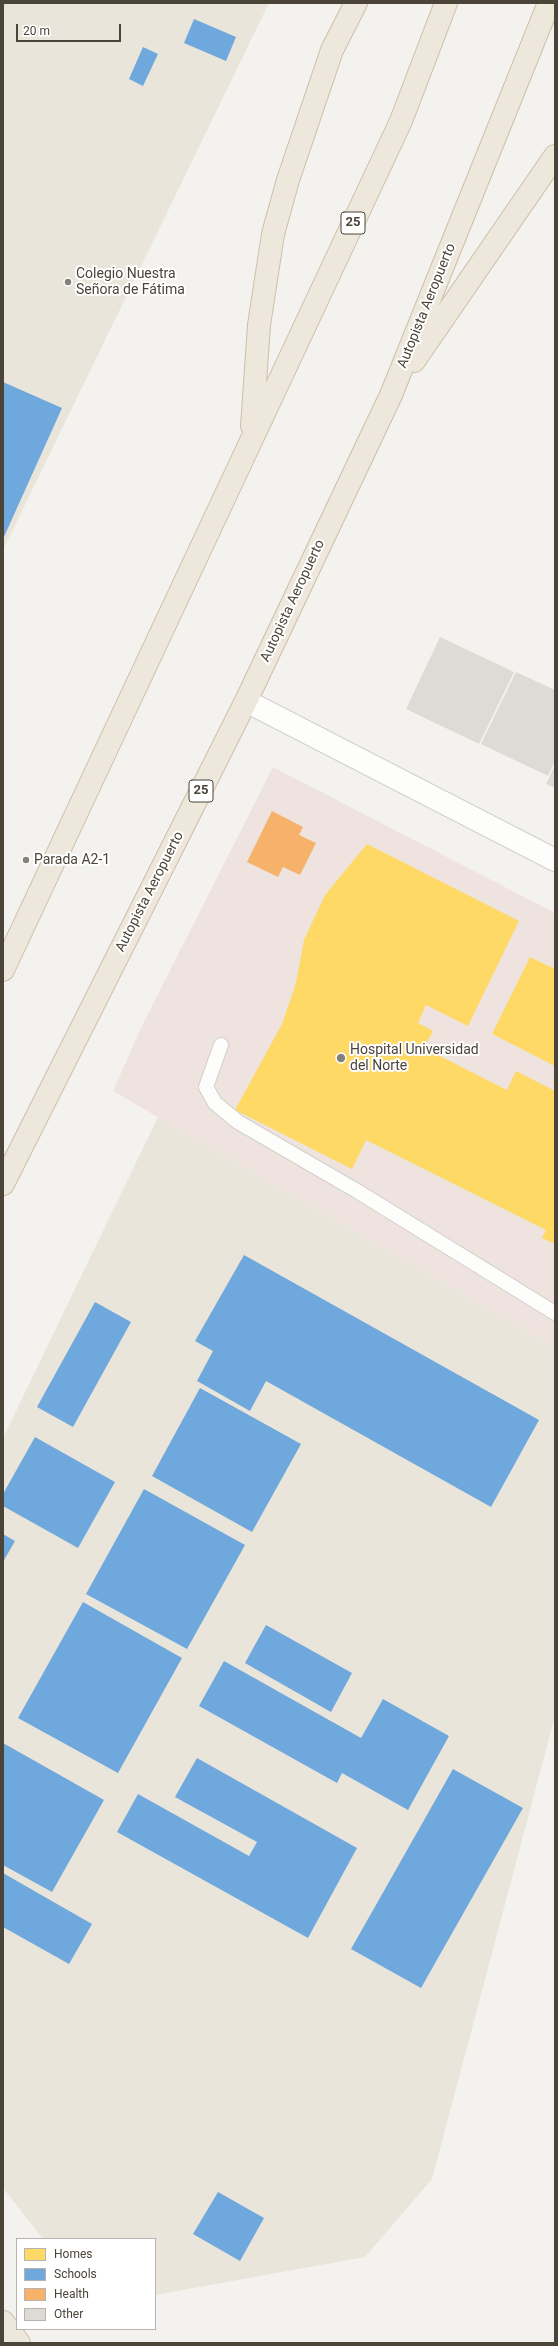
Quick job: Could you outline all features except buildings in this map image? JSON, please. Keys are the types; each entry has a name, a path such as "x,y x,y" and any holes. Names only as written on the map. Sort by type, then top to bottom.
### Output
{"highway":[{"path":"251,439 259,324 273,234 288,180 332,50 356,3"},
{"name":"25","path":"6,956 400,121 446,3"},
{"name":"Autopista Aeropuerto","path":"3,1184 246,701 391,395 549,3"},
{"path":"391,395 555,156"},
{"path":"3,2322 19,2343"}],"street":[{"path":"246,701 555,860"}],"lane":[{"path":"221,1045 206,1087 215,1103 238,1122 357,1191 555,1313"}],"shaded area":[{"name":"Colegio Nuestra Señora de Fátima","path":"3,3 269,3 3,550"},
{"name":"Hospital Universidad del Norte","path":"273,767 555,913 555,1348 113,1091 142,1026"},
{"path":"158,1117 555,1348 555,1716 432,2179 365,2257 156,2295 156,2238 42,2238 3,2188 3,1438"}],"place":[{"name":"Colegio Nuestra Señora de Fátima","path":"68,282"},
{"name":"Parada A2-1","path":"26,860"},
{"name":"Hospital Universidad del Norte","path":"341,1058"}]}
